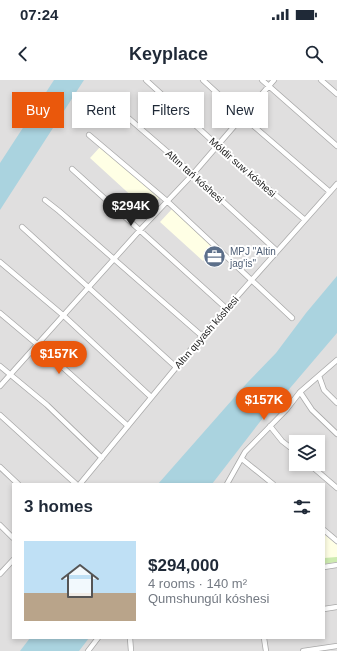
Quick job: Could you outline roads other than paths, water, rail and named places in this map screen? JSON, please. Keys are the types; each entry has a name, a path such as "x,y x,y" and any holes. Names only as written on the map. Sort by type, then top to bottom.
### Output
{"street":[{"name":"Móldir suw kóshesi","path":"146,80 218,146 305,220"},
{"path":"203,80 216,92"},
{"path":"262,80 337,146"},
{"path":"263,92 274,80"},
{"path":"321,80 337,94"},
{"name":"Altın tań kóshesi","path":"130,119 193,174 277,251"},
{"path":"0,386 64,316 88,287 193,174 232,128"},
{"path":"256,128 330,192"},
{"path":"89,135 167,201 292,318"},
{"path":"72,169 227,309"},
{"name":"Altın quyash kóshesi","path":"81,483 202,336 337,184"},
{"path":"45,200 202,336"},
{"path":"22,227 176,367"},
{"path":"0,262 64,316 151,397"},
{"path":"0,313 128,426"},
{"path":"228,483 245,452 286,410 300,392 337,360"},
{"path":"0,366 47,405 102,458"},
{"path":"319,376 324,390 337,403"},
{"path":"300,392 312,410 337,434"},
{"path":"0,415 75,483"},
{"path":"270,426 282,441 289,446"},
{"path":"242,459 272,483"},
{"path":"0,467 17,483"},
{"path":"317,471 337,488"},
{"path":"0,525 12,537"},
{"path":"325,531 337,541"},
{"path":"0,574 12,561"},
{"path":"325,567 337,565"},
{"path":"325,609 337,607"},
{"path":"88,651 97,639"},
{"path":"130,639 131,651"},
{"path":"264,639 266,651"},
{"path":"303,651 337,646"}],"water":[{"path":"54,80 84,80 76,92 72,92 72,99 64,111 64,92 46,92"},
{"path":"23,128 53,128 0,210 0,163"},
{"path":"337,276 337,333 266,414 213,483 159,483 247,383 276,353 306,313"},
{"path":"29,639 88,639 79,651 20,651"}],"place":[{"name":"MPJ \"Altin jag'is\"","path":"215,257"}]}
